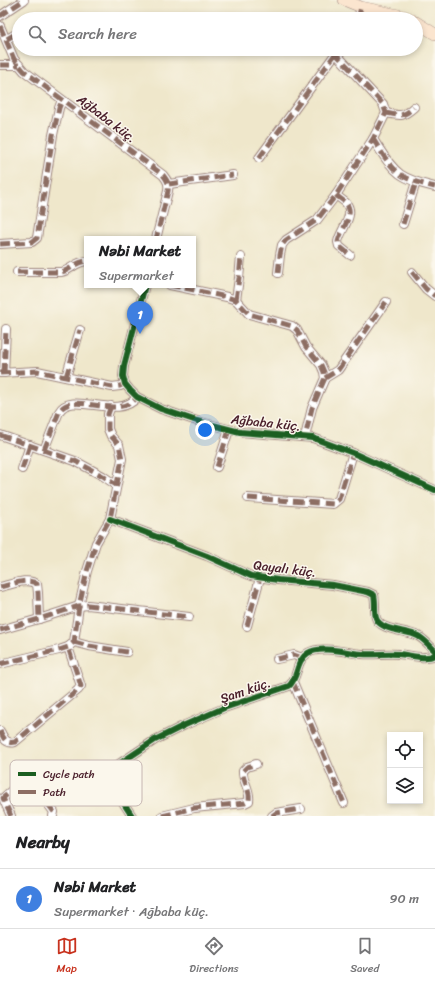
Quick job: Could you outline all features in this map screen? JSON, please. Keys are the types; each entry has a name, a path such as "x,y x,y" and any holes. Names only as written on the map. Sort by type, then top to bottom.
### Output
{"street":[{"path":"0,16 24,0"},
{"path":"344,0 361,7 385,12"},
{"path":"360,12 361,7"},
{"name":"Ağbaba küç.","path":"0,26 12,54"},
{"path":"423,26 435,34"},
{"path":"7,40 12,37"},
{"name":"Ağbaba küç.","path":"13,56 24,71 163,175 169,184"},
{"path":"259,158 334,56"},
{"path":"278,273 282,246 286,240 317,220 336,195 373,139 386,113 383,104 341,56"},
{"path":"0,65 19,65"},
{"path":"0,244 32,242 37,238 53,135 62,100"},
{"path":"386,113 400,116 405,115 414,107"},
{"path":"373,139 401,175 416,182 435,187"},
{"path":"157,236 169,184 233,175"},
{"path":"403,224 416,182"},
{"path":"336,195 346,204 349,209 350,214 338,242 340,246 350,255"},
{"path":"236,300 240,278 241,257"},
{"path":"17,272 66,272 78,262 84,261"},
{"path":"412,272 435,296"},
{"path":"6,329 2,373 25,370 37,371 112,387 120,386 125,384 123,376 124,366 143,288"},
{"path":"184,288 236,300 249,314 292,326 297,330 306,347 321,365 325,378 312,408 305,437"},
{"path":"325,378 338,370 386,302"},
{"path":"66,377 80,330"},
{"name":"Ağbaba küç.","path":"125,384 137,397 172,413 229,430 253,434 305,437 318,440 353,453 435,490"},
{"path":"44,450 62,407 66,404 75,403 126,406 133,403 137,397"},
{"path":"0,731 5,741 10,743 15,742 81,686 76,675 71,645 91,558 96,543 110,519 122,459 119,445 111,436 108,429 107,422 111,406"},
{"path":"217,467 229,430"},
{"path":"0,435 75,461 116,485"},
{"path":"22,469 30,445"},
{"path":"248,498 333,504 339,499 353,453"},
{"name":"Qayalı küç.","path":"110,519 260,578 333,585 368,592 374,595 376,618 380,624 419,636 435,651"},
{"path":"246,626 260,578"},
{"path":"0,587 27,581 33,581 37,584 39,620"},
{"path":"0,630 39,620 80,606 97,606 120,610 156,612 190,617"},
{"path":"0,664 71,645 127,652"},
{"path":"344,803 293,682 302,658 309,652 318,650 427,657 435,655"},
{"path":"277,659 289,655 302,658"},
{"name":"Şam küç.","path":"125,760 154,740 185,725 224,708 284,688 293,682"},
{"path":"162,816 194,808 245,803 249,801 250,797 243,771 246,767 256,764"},
{"path":"10,792 3,798 11,816"},
{"path":"51,806 54,812 53,816"},
{"name":"Şam küç.","path":"126,806 132,816"},
{"path":"272,816 276,814 292,813 301,809"}],"marked path":[{"path":"0,16 24,0"},
{"path":"360,12 361,7"},
{"path":"0,26 12,54"},
{"path":"7,39 12,36"},
{"path":"13,56 24,71 165,177 168,183 168,191 157,236"},
{"path":"259,158 334,56"},
{"path":"278,273 282,245 286,240 317,220 336,195 373,139 386,113 383,104 338,56"},
{"path":"0,65 19,65"},
{"path":"0,244 32,242 37,238 53,135 62,100"},
{"path":"386,113 402,115 414,107"},
{"path":"373,139 388,162 400,174 412,180 435,187"},
{"path":"169,184 233,175"},
{"path":"403,224 416,182"},
{"path":"336,195 346,203 349,208 348,217 338,242 339,246 350,255"},
{"path":"236,300 241,257"},
{"path":"17,272 61,272 84,262"},
{"path":"412,272 426,289 435,296"},
{"path":"184,288 236,300 249,314 292,326 297,330 306,347 321,365 325,378 312,408 305,437"},
{"path":"325,378 338,370 386,302"},
{"path":"4,373 6,329"},
{"path":"66,377 80,330"},
{"path":"0,373 37,371 112,387 125,384"},
{"path":"44,450 59,412 65,406 74,403 119,407 129,404 137,397"},
{"path":"0,664 59,650 68,647 74,642 79,606 87,571 96,543 110,519 122,459 119,445 111,436 108,429 108,414 111,406"},
{"path":"217,467 229,430"},
{"path":"0,435 75,461 116,485"},
{"path":"22,469 30,445"},
{"path":"248,498 333,504 339,499 353,453"},
{"path":"247,626 260,578"},
{"path":"0,587 24,581 37,584 39,619"},
{"path":"0,630 79,606 88,605 189,617"},
{"path":"74,642 127,652"},
{"path":"0,731 7,742 15,742 78,690 81,686 68,647"},
{"path":"277,659 294,655 302,658"},
{"path":"293,682 344,803"},
{"path":"162,816 194,808 245,803 249,801 249,793 243,771 247,767 256,764"},
{"path":"10,792 3,798 11,816"},
{"path":"50,806 54,812 53,816"},
{"path":"272,816 276,813 301,809"}],"cycle path":[{"path":"144,288 124,366 123,376 125,384 137,397 161,409 197,421 240,432 313,438 353,453 435,490"},
{"path":"110,519 207,556 251,576 333,585 368,592 374,595 375,615 379,622 388,628 418,636 435,651"},
{"path":"125,760 155,740 185,725 224,708 289,686 301,660 304,656 313,651 335,650 362,654 399,654 422,657 435,655"},
{"path":"126,806 132,816"}],"place":[{"name":"Nəbi Market","path":"140,334"}]}
